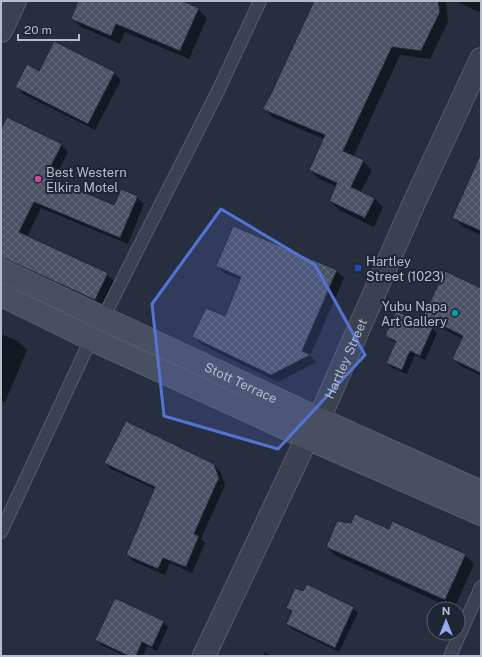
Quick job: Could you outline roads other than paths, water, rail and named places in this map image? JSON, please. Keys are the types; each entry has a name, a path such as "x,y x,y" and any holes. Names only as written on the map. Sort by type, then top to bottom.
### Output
{"main road":[{"name":"Stott Terrace","path":"1,270 319,419 481,492"},
{"name":"Stott Terrace","path":"1,296 307,438 481,514"},
{"name":"Hartley Street","path":"307,438 319,419"}],"street":[{"path":"1,31 15,1"},
{"name":"Hartley Street","path":"319,419 414,203 481,59"},
{"name":"Hartley Street","path":"204,656 307,438"}],"lane":[{"path":"103,318 218,91 260,1"},
{"path":"1,532 91,338"},
{"path":"450,656 481,587"}],"place":[{"name":"Best Western Elkira Motel","path":"38,179"},
{"name":"Hartley Street (1023)","path":"358,268"},
{"name":"Yubu Napa Art Gallery","path":"455,313"}]}
